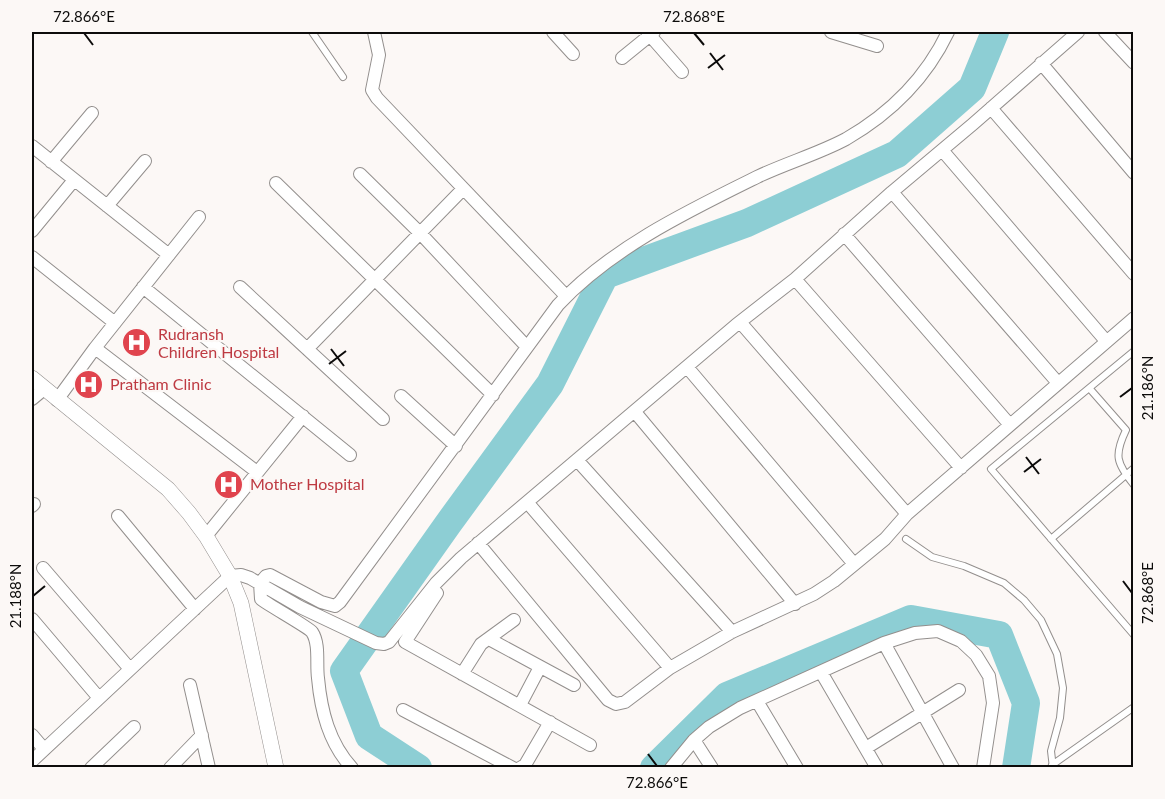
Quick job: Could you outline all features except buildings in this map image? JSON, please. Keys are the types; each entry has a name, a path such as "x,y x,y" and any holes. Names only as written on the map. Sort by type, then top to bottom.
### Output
{"street":[{"path":"374,32 379,56 372,90 376,98 566,296"},
{"path":"554,32 573,54"},
{"path":"352,768 336,746 325,722 318,678 316,645 312,631 261,599 266,576 270,575 321,602 335,606 345,596 566,296 599,266 671,221 759,176 844,139 882,116 907,93 928,68 948,32"},
{"path":"32,761 230,576 241,575 264,585 300,607 376,643 389,642 439,580 478,543 740,322 795,279 1078,32"},
{"path":"1105,32 1134,63"},
{"path":"622,58 650,33 682,72"},
{"path":"838,33 877,46"},
{"path":"1041,63 1134,173"},
{"path":"991,108 1134,274"},
{"path":"51,162 92,112"},
{"path":"32,146 169,255"},
{"path":"942,150 1106,341"},
{"path":"107,206 145,161"},
{"path":"360,174 420,233 527,347"},
{"path":"32,231 74,180"},
{"path":"276,183 493,395"},
{"path":"307,349 463,189"},
{"path":"892,192 1058,383"},
{"path":"57,400 95,348 199,217"},
{"path":"844,234 1011,425"},
{"path":"32,257 115,323"},
{"path":"795,279 961,468"},
{"path":"143,287 350,454"},
{"path":"240,287 383,419"},
{"path":"478,543 608,700 616,704 625,702 670,668 732,632 821,590 885,539 908,514 1134,318"},
{"path":"740,322 908,514"},
{"path":"95,348 257,472"},
{"path":"687,367 854,564"},
{"path":"32,378 168,489 206,536 230,576 241,603 276,768"},
{"path":"32,399 44,389"},
{"path":"401,396 456,446"},
{"path":"635,412 795,604"},
{"path":"206,536 303,416"},
{"path":"577,460 732,632"},
{"path":"527,502 670,668"},
{"path":"118,516 195,609"},
{"path":"44,568 130,669"},
{"path":"439,580 442,586 405,642 590,745"},
{"path":"32,619 99,698"},
{"path":"462,674 481,644 514,620"},
{"path":"670,768 694,740 733,713 757,700 884,643 915,633 938,631 961,641 976,655 989,676 993,703 983,768"},
{"path":"489,639 574,685"},
{"path":"884,643 953,768"},
{"path":"520,705 540,667"},
{"path":"821,672 877,768"},
{"path":"190,685 209,768"},
{"path":"866,748 959,690"},
{"path":"757,700 797,768"},
{"path":"403,710 513,768"},
{"path":"520,768 525,765 550,722"},
{"path":"91,768 134,727"},
{"path":"32,735 44,749"},
{"path":"170,768 202,735"},
{"path":"694,740 712,768"}],"lane":[{"path":"312,32 343,76"},
{"path":"1133,634 991,469 1134,351"},
{"path":"1090,388 1126,430 1119,445 1117,460 1134,485"},
{"path":"1051,539 1134,468"},
{"path":"906,539 932,557 964,566 1004,583 1024,600 1041,620 1057,654 1063,688 1060,718 1051,751 1052,766"},
{"path":"1052,766 1134,706"}],"waterway":[{"path":"418,768 369,736 344,671 550,384 605,275 747,223 897,154 972,88 995,32"},
{"path":"654,768 727,696 911,619 999,635 1026,703 1016,768"}],"place":[{"name":"Rudransh Children Hospital","path":"137,343"},
{"name":"Pratham Clinic","path":"89,384"},
{"name":"Mother Hospital","path":"229,484"}]}
